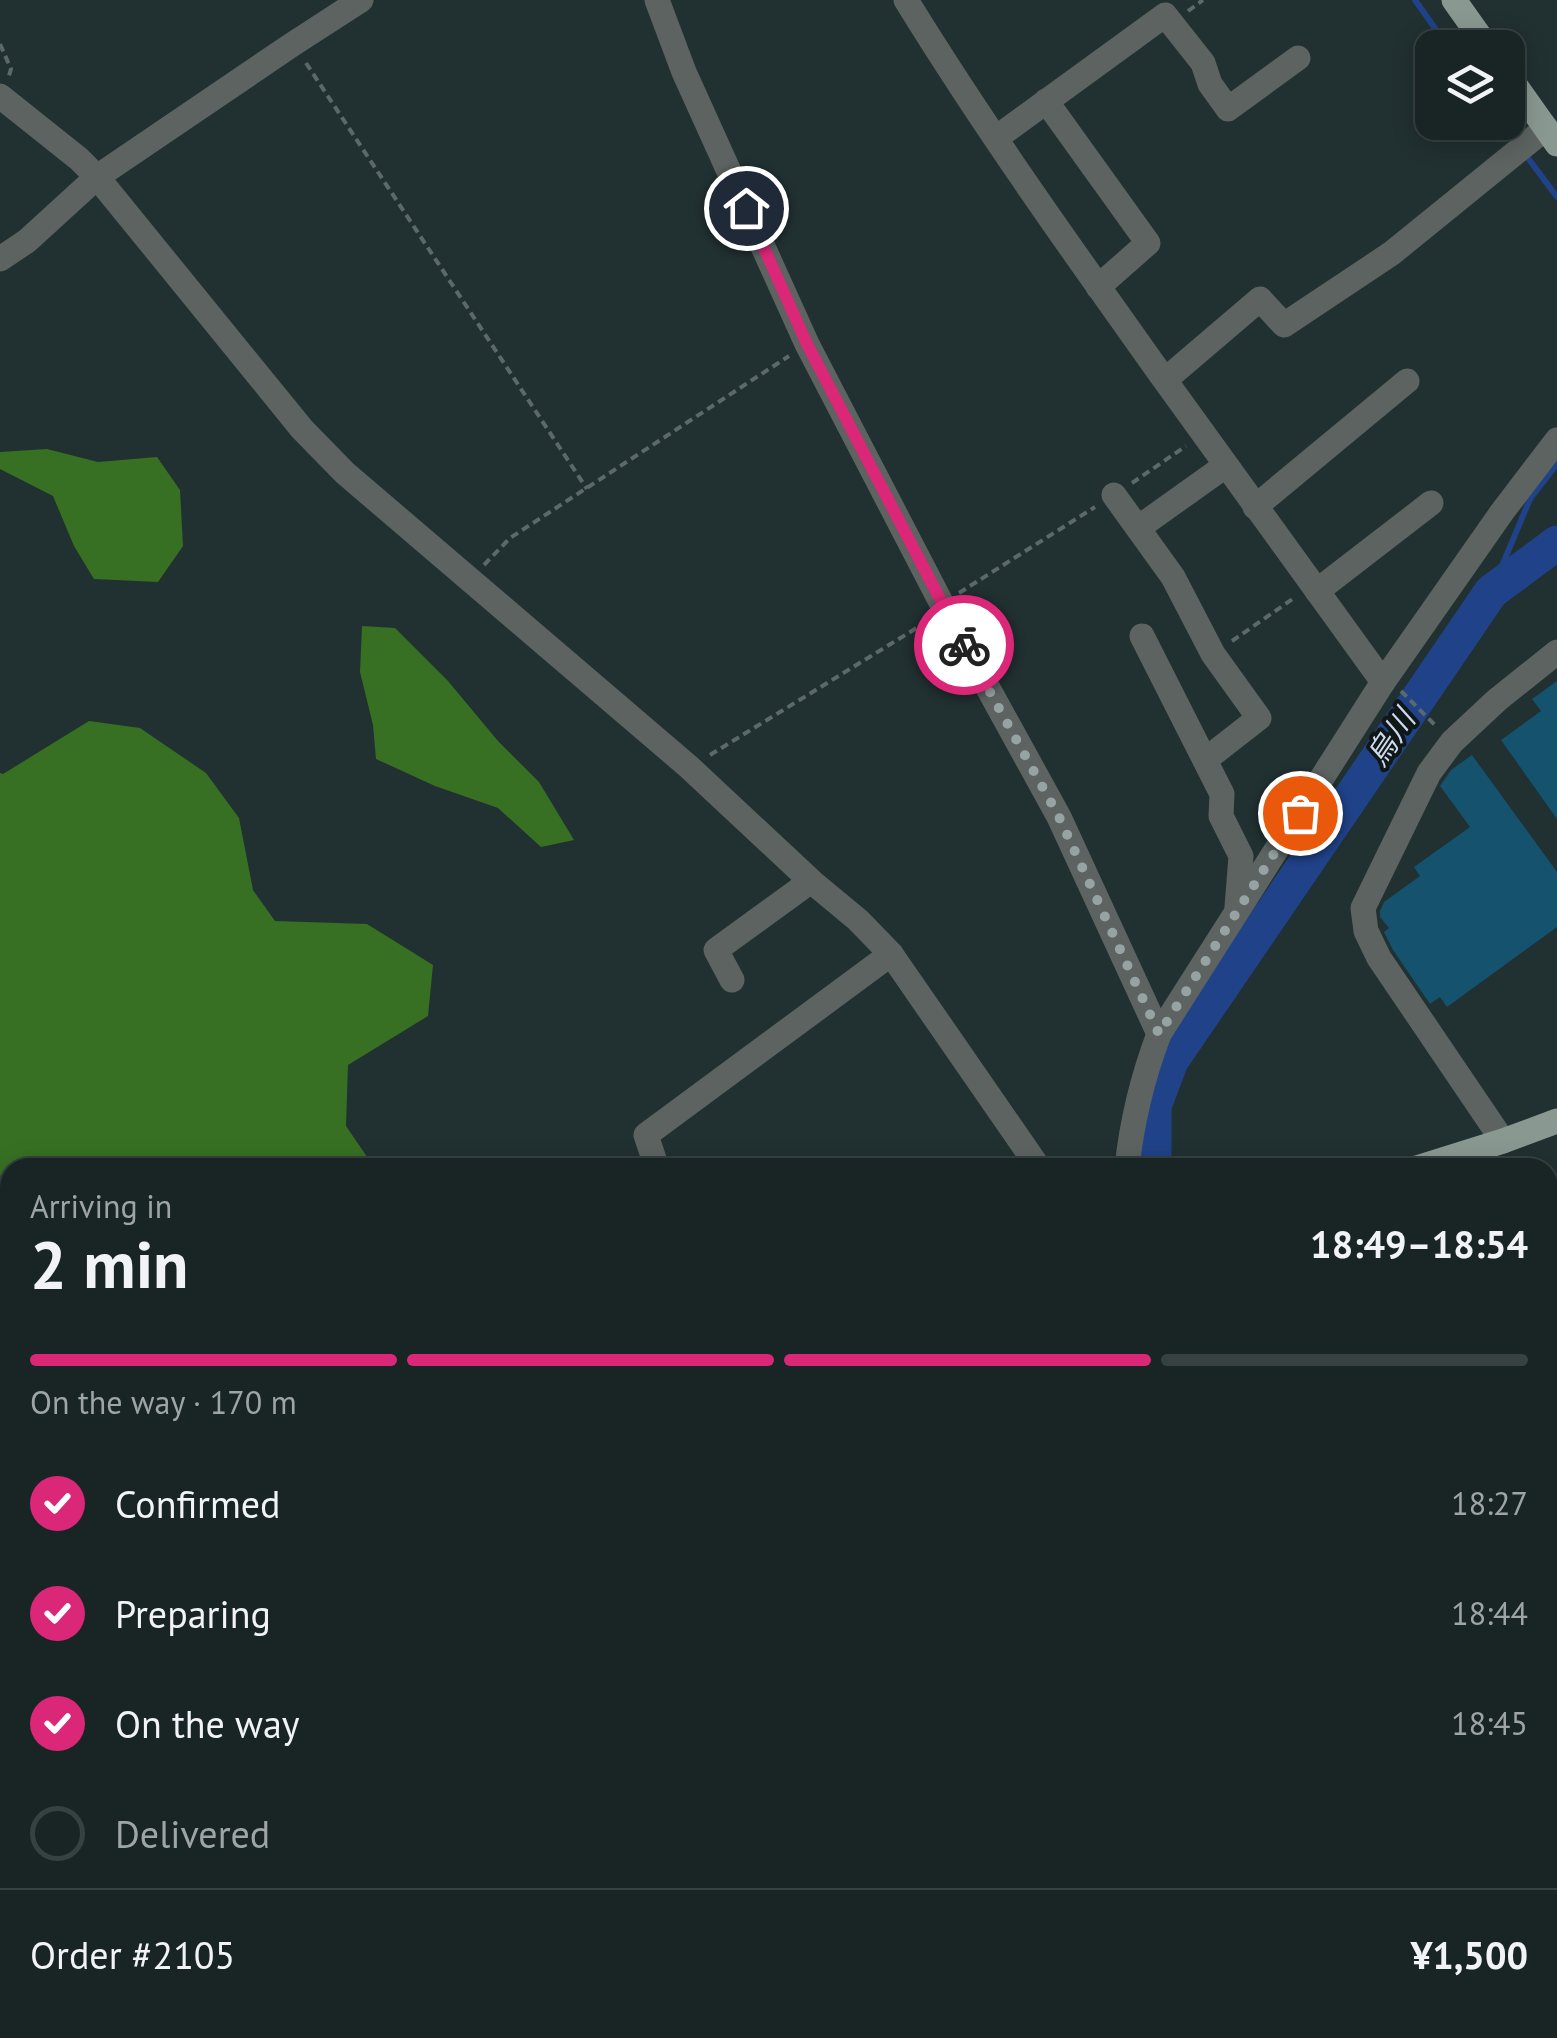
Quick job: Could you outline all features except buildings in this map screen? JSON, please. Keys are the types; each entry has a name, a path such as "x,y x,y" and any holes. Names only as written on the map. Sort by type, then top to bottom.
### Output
{"main road":[{"path":"1454,0 1475,30"},
{"path":"1525,99 1551,136"},
{"path":"1449,1158 1557,1121"}],"street":[{"path":"0,260 97,177 361,0"},
{"path":"657,0 684,72 807,344 1059,817 1159,1034"},
{"path":"906,0 951,73 1098,288 1385,680"},
{"path":"996,138 1165,15 1203,63 1210,84 1228,109 1298,58"},
{"path":"1,97 97,177 302,429 378,504 689,768 858,920 891,954 1032,1158"},
{"path":"1046,102 1148,243 1098,288"},
{"path":"1165,380 1260,299 1284,325 1392,254 1521,148 1551,136"},
{"path":"1255,507 1406,381"},
{"path":"1128,1158 1131,1123 1159,1034 1385,680 1557,440"},
{"path":"1138,528 1225,466"},
{"path":"1114,494 1173,578 1213,654 1259,718 1205,760"},
{"path":"1314,588 1431,503"},
{"path":"1142,636 1222,794 1221,816 1241,856 1237,912"},
{"path":"1503,1141 1378,958 1366,931 1363,908 1429,772 1452,742 1557,652"},
{"path":"732,980 716,950 811,881"},
{"path":"654,1158 646,1135 891,954"}],"path":[{"path":"0,44 11,69 1,97"},
{"path":"292,44 586,490"},
{"path":"470,579 510,538 807,344"},
{"path":"689,768 944,607 1203,435"},
{"path":"1213,654 1314,588"},
{"path":"1385,680 1437,727"}],"green space":[{"path":"47,449 98,462 157,457 180,490 183,546 158,582 94,579 74,546 53,496 0,469 0,452"},
{"path":"362,626 395,628 448,681 498,741 539,782 574,840 541,847 498,808 435,786 376,759 373,725 360,672"},
{"path":"89,721 140,728 206,773 239,818 253,890 275,921 367,924 433,965 428,1016 348,1065 346,1126 368,1158 0,1158 0,773"}],"waterway":[{"path":"1415,0 1436,30"},
{"path":"1515,140 1518,144"},
{"path":"1525,154 1557,197"},
{"path":"1491,592 1530,499 1557,464"},
{"name":"烏川","path":"1154,1158 1154,1106 1171,1061 1491,592 1557,543"}],"way so far":[{"path":"964,645 1059,817 1159,1034 1300,813"}],"route":[{"path":"746,208 807,344 964,645"}]}
